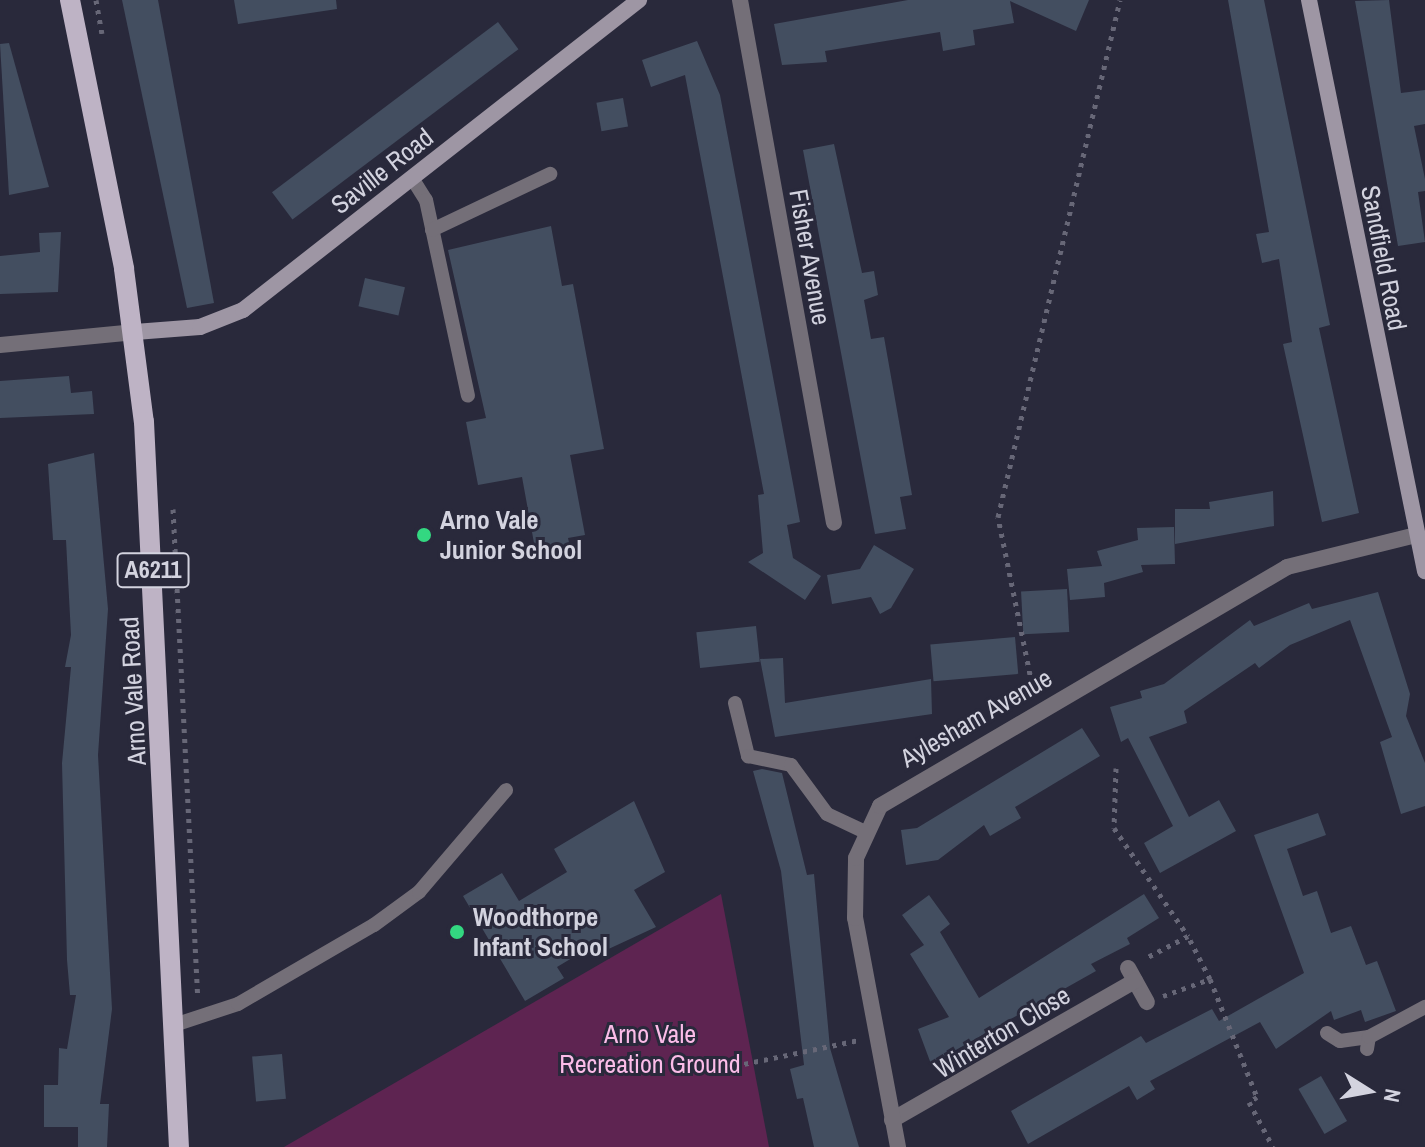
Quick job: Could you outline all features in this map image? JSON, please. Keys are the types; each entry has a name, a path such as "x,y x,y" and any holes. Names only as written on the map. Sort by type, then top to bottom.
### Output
{"main road":[{"name":"Arno Vale Road","path":"70,0 135,332 179,1147"}],"street":[{"name":"Saville Road","path":"135,332 200,327 243,310 639,0"},
{"name":"Fisher Avenue","path":"740,0 834,523"},
{"name":"Sandfield Road","path":"1309,0 1425,571"},
{"path":"0,345 135,332"},
{"name":"Aylesham Avenue","path":"898,1147 873,1037 855,918 856,858 865,832 890,797 1287,567 1416,535"},
{"path":"1131,974 1147,1002"},
{"name":"Winterton Close","path":"892,1120 1131,974"}],"lane":[{"path":"432,230 550,174"},
{"path":"412,178 432,230 468,396"},
{"path":"735,703 748,756 791,765 827,814 865,832"},
{"path":"174,1025 238,1004 374,925 419,892 506,790"},
{"path":"1327,1033 1340,1041 1368,1043 1425,1007"}],"path":[{"path":"1037,711 998,517 1120,0"},
{"path":"1116,768 1114,828 1188,936 1210,979 1257,1097 1249,1102 1273,1147"},
{"path":"1131,974 1188,936"},
{"path":"1147,1002 1210,979"},
{"path":"715,1070 873,1037"}],"green space":[{"name":"Arno Vale Recreation Ground","path":"721,894 769,1147 284,1147"}],"building":[{"path":"122,0 158,0 214,303 187,308"},
{"path":"234,0 336,0 337,9 238,24"},
{"path":"908,0 1089,0 1076,31 1010,1 1014,23 973,30 975,45 943,51 940,32 825,51 827,62 782,65 774,24"},
{"path":"1228,0 1264,0 1330,325 1319,328 1359,513 1322,522 1283,344 1292,342 1279,259 1262,263 1256,234 1269,232"},
{"path":"1389,0 1401,93 1425,90 1425,124 1414,126 1425,179 1425,191 1418,192 1425,242 1398,246 1355,1"},
{"path":"498,22 518,49 292,219 272,192"},
{"path":"697,41 720,95 794,489 800,522 787,525 793,558 821,576 805,600 748,562 763,553 758,495 764,494 685,75 651,87 642,60"},
{"path":"9,43 49,187 9,195 0,44"},
{"path":"623,98 628,127 601,131 596,103"},
{"path":"834,144 862,273 874,271 878,295 864,300 871,339 884,337 912,495 900,497 906,529 875,534 803,150"},
{"path":"551,226 562,286 573,284 604,449 570,455 585,535 568,538 570,547 536,554 522,477 478,485 466,422 486,418 448,250"},
{"path":"61,232 58,292 0,294 0,256 40,252 39,233"},
{"path":"365,278 405,287 398,315 358,306"},
{"path":"69,376 71,393 92,391 94,414 0,418 0,381"},
{"path":"94,453 108,609 98,755 112,1009 100,1104 109,1104 107,1147 78,1147 78,1127 44,1127 44,1085 58,1085 59,1048 67,1049 76,995 70,995 67,960 62,763 71,667 65,667 71,635 66,540 53,540 48,464"},
{"path":"1273,491 1274,526 1175,544 1175,509 1210,509 1209,502"},
{"path":"1174,527 1175,564 1141,565 1143,572 1104,583 1105,597 1070,600 1067,569 1102,566 1097,551 1138,540 1137,528"},
{"path":"874,545 914,569 891,608 880,614 871,597 832,604 827,575 860,569"},
{"path":"1067,589 1069,632 1023,634 1021,591"},
{"path":"1378,592 1410,694 1406,716 1425,763 1425,806 1401,814 1380,742 1392,737 1350,620 1290,645 1259,668 1255,663 1184,711 1187,723 1149,737 1189,817 1219,800 1236,831 1160,873 1144,843 1173,826 1128,738 1121,742 1110,707 1142,698 1140,691 1164,684 1250,620 1254,626 1309,603 1312,609"},
{"path":"756,626 760,662 700,668 696,632"},
{"path":"1015,637 1018,674 934,681 930,644"},
{"path":"783,658 785,703 931,679 932,714 775,737 760,659"},
{"path":"1082,728 1100,756 1015,807 1021,818 990,836 984,825 938,860 906,865 901,830 917,828"},
{"path":"762,769 782,773 807,875 814,874 830,1048 859,1147 814,1147 803,1098 797,1099 790,1069 804,1065 781,871 753,771"},
{"path":"634,801 665,872 634,890 656,927 602,952 597,943 557,967 564,978 525,1001 463,896 502,873 519,901 567,872 554,849"},
{"path":"1318,813 1326,835 1287,849 1303,896 1317,891 1331,933 1351,926 1366,965 1377,961 1396,1011 1365,1022 1361,1010 1334,1020 1331,1011 1276,1049 1260,1022 1150,1081 1155,1089 1137,1100 1129,1086 1028,1144 1011,1111 1141,1036 1146,1043 1212,1009 1219,1021 1304,973 1254,835"},
{"path":"1144,894 1159,918 1127,938 1130,944 1091,964 1096,971 931,1064 918,1029 949,1017 910,954 924,945 902,915 929,895 950,924 940,932 979,998"},
{"path":"282,1054 286,1099 256,1101 252,1057"},
{"path":"1321,1076 1347,1121 1324,1134 1298,1089"}],"place":[{"name":"Arno Vale Junior School","path":"424,535"},
{"name":"Woodthorpe Infant School","path":"457,932"}]}
